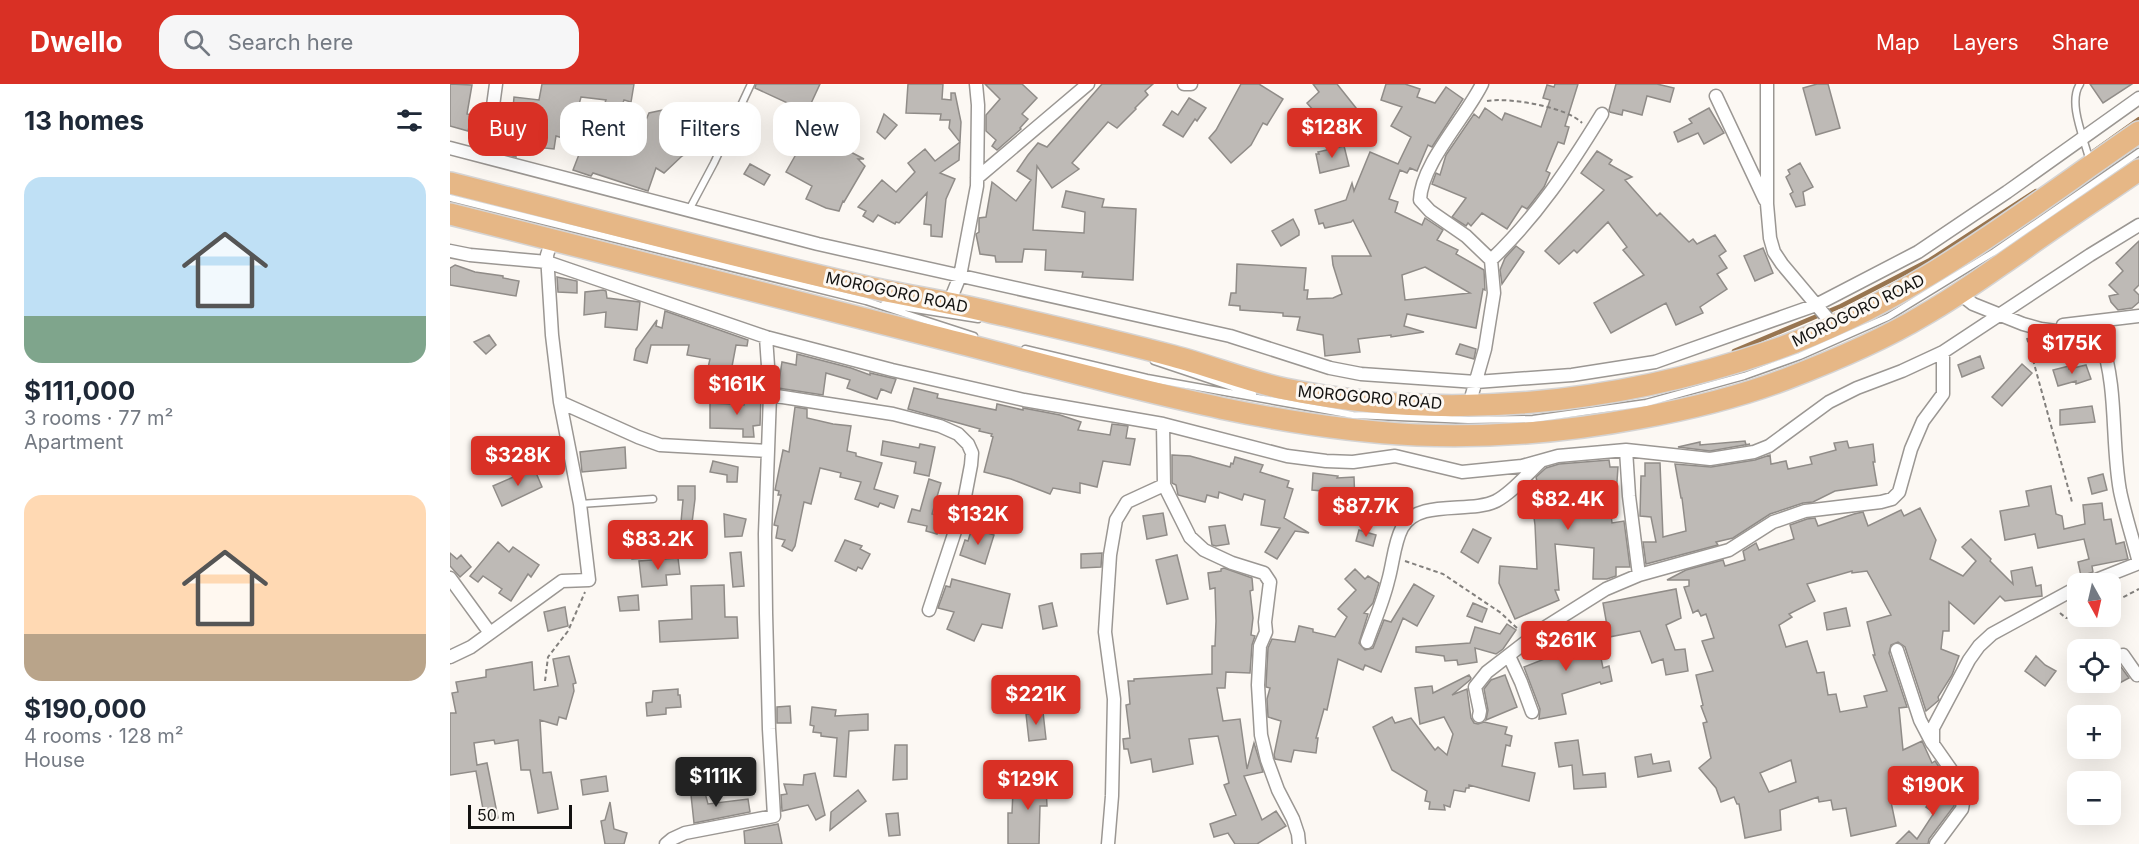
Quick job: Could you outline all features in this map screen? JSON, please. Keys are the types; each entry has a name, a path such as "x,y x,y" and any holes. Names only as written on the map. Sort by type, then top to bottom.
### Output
{"highway":[{"name":"MOROGORO ROAD","path":"450,183 870,287 1167,354 1283,388 1403,404 1510,404 1616,392 1670,381 1838,332 1929,276 2139,132"},
{"name":"MOROGORO ROAD","path":"450,214 1168,396 1301,422 1415,435 1476,436 1528,434 1582,428 1683,410 1747,393 1828,363 1922,316 1959,294 2139,170"}],"street":[{"path":"486,157 496,84"},
{"path":"949,303 960,276 977,178 976,84"},
{"path":"977,178 1088,84"},
{"path":"1184,84 1191,84"},
{"path":"1469,405 1485,349 1494,293 1491,260 1466,236 1430,211 1420,200 1420,188 1431,166 1482,84"},
{"path":"1767,84 1767,204 1770,238 1774,252 1838,332"},
{"path":"1716,96 1767,204"},
{"path":"450,148 818,244 1230,336 1330,368 1361,374 1476,382 1572,375 1655,362 1816,305 1918,252 2139,98"},
{"path":"1491,260 1517,235 1546,200 1602,114"},
{"path":"450,251 547,262 766,337 892,370 1024,400 1163,424 1272,453 1326,461 1353,462 1395,456 1462,472 1504,468 1558,456 1626,450 1710,459 1754,452 1769,446 1830,402 1857,388 1943,352 2139,225"},
{"path":"450,657 471,647 562,581 589,580 580,504 560,402 552,335 546,255 552,240"},
{"path":"1959,294 1973,303 2023,324 2041,329 2077,332 2101,340 2112,392 2120,491 2139,563 2114,573"},
{"path":"2041,329 2139,316"},
{"path":"666,844 685,834 774,816 766,623 765,534 770,395 766,337"},
{"path":"1479,716 1480,706 1475,692 1478,681 1529,640 1606,589 1639,575 1730,550 1773,522 1805,511 1892,499 1899,492 1911,449 1923,421 1943,394 1943,352"},
{"path":"770,395 902,416 940,426 958,434 968,444 972,453 963,507 929,610"},
{"path":"560,402 638,438 660,445 768,451"},
{"path":"1163,424 1164,485 1190,537 1204,550 1232,563 1264,573 1270,582 1266,632 1260,646 1258,685 1261,735 1267,760 1278,790 1293,819 1299,844"},
{"path":"1626,450 1639,575"},
{"path":"1367,642 1388,582 1402,527 1423,511 1470,508 1493,502 1508,494 1541,461"},
{"path":"1108,844 1112,796 1114,699 1106,632 1110,555 1116,520 1126,502 1164,485"},
{"path":"450,578 490,633"},
{"path":"1933,744 1933,728 1969,660 1979,646 1992,634 2067,592"},
{"path":"1896,650 1920,720 1933,744 1961,784 1964,797 1962,809 1936,844"},
{"path":"2123,655 2137,675 2139,674"},
{"path":"1509,656 1532,712"}],"lane":[{"path":"688,211 714,163 751,84"},
{"path":"2080,84 2075,91 2076,109 2091,165"},
{"name":"MOROGORO ROAD","path":"1012,346 1147,378 1311,408 1374,416 1468,420 1533,419 1646,403 1744,376 1800,356 1838,332 1888,317 1994,252 2139,152"},
{"name":"MOROGORO ROAD","path":"450,198 866,302 980,338"},
{"name":"MOROGORO ROAD","path":"866,302 984,320"},
{"name":"MOROGORO ROAD","path":"1150,360 1274,401"},
{"path":"580,504 653,499"}],"path":[{"path":"1470,104 1509,100 1564,112 1581,121 1589,136"},
{"path":"2023,324 2072,502"},
{"path":"1393,558 1443,574 1501,613 1529,640"},
{"path":"545,681 549,657 568,631 589,580"},
{"path":"2121,598 2139,589"},
{"path":"2047,602 2067,618"}],"building":[{"path":"450,84 472,85 468,102 468,131 450,126"},
{"path":"542,84 634,84 631,102 624,100 623,102 605,102 606,100 581,97 580,102 560,102 560,137 556,136 554,149 548,148 548,102 514,102 514,97 539,100"},
{"path":"756,84 820,84 812,102 785,102 755,88"},
{"path":"908,84 943,84 942,99 951,100 951,93 955,93 961,122 960,142 949,128 950,120 940,120 941,114 906,113"},
{"path":"985,84 1022,84 1037,98 1022,114 1028,119 1021,129 997,150 992,146 996,140 986,131 986,115 1000,99"},
{"path":"1102,84 1153,84 1145,91 1148,95 1117,128 1108,122 1072,163 1079,169 1052,188 1037,166 1033,230 1084,233 1085,212 1062,207 1066,191 1104,199 1102,207 1136,209 1133,280 1082,277 1083,272 1045,270 1046,250 1024,249 1022,262 996,262 995,256 980,254 976,234 979,232 979,218 986,217 992,182 1016,201 1031,180 1017,171 1028,155 1038,143 1047,147"},
{"path":"1241,84 1259,84 1283,99 1267,125 1263,123 1251,145 1231,163 1209,138 1216,130"},
{"path":"1313,84 1337,84 1360,113 1319,146 1314,131 1328,127 1307,103 1319,92"},
{"path":"1386,84 1405,84 1420,89 1417,97 1435,103 1446,87 1463,99 1432,147 1428,145 1417,171 1410,168 1407,173 1400,170 1389,199 1398,202 1395,212 1422,225 1425,218 1443,230 1437,240 1458,250 1456,254 1484,270 1485,290 1483,289 1476,328 1407,314 1404,326 1424,332 1358,339 1360,352 1325,356 1323,335 1297,330 1300,317 1283,316 1283,313 1240,310 1240,306 1229,305 1231,293 1236,293 1237,264 1306,268 1304,290 1308,290 1307,299 1333,298 1342,294 1332,256 1371,256 1353,220 1325,228 1323,223 1319,224 1315,210 1346,200 1352,183 1354,191 1370,152 1398,164 1411,137 1391,126 1402,107 1381,100","holes":["1425,267 1470,293 1405,300 1402,275"]},
{"path":"1555,84 1578,84 1565,126 1569,127 1564,144 1558,142 1546,171 1550,173 1544,187 1531,204 1527,209 1522,206 1507,229 1482,213 1471,226 1468,223 1466,226 1452,217 1466,198 1432,184 1436,173 1440,175 1446,155 1474,114 1479,118 1485,108 1502,120 1505,113 1541,127 1550,100 1543,98 1547,85 1554,87"},
{"path":"1616,84 1657,84 1674,88 1670,102 1647,96 1642,115 1623,110 1622,115 1609,110"},
{"path":"1828,84 1840,128 1816,135 1803,88"},
{"path":"2090,84 2132,84 2103,103"},
{"path":"1189,98 1206,108 1183,137 1163,125 1172,111 1178,115"},
{"path":"1709,108 1724,133 1704,144 1698,133 1678,142 1674,132 1692,123 1689,119"},
{"path":"659,111 659,156 682,156 664,173 656,168 648,191 593,173 591,176 573,170 578,156 647,156 647,118 649,113"},
{"path":"884,114 897,125 885,139 877,132"},
{"path":"960,142 959,160 940,173 955,179 946,199 942,237 931,236 931,225 924,224 927,193 899,223 895,224 878,215 873,222 863,216 866,211 858,207 882,180 896,192 915,172 908,163 925,149 935,161"},
{"path":"1344,146 1349,166 1320,173 1316,154"},
{"path":"1597,151 1612,160 1609,164 1632,177 1625,180 1657,216 1660,213 1689,242 1693,239 1697,244 1715,235 1726,251 1719,256 1727,268 1717,274 1727,289 1700,307 1703,313 1676,325 1666,303 1611,333 1594,303 1644,275 1623,250 1627,247 1608,222 1577,253 1574,250 1559,264 1545,251 1604,190 1581,173"},
{"path":"795,156 858,156 864,159 858,159 865,166 839,211 806,199 812,186 786,172"},
{"path":"1800,163 1813,187 1803,192 1805,205 1796,207 1790,194 1793,192 1786,177 1790,174 1788,170"},
{"path":"750,164 770,175 764,185 744,174"},
{"path":"1293,219 1299,235 1281,246 1272,231"},
{"path":"2139,241 2139,285 2134,290 2139,295 2139,302 2132,308 2118,310 2109,296 2118,294 2109,285 2123,271 2116,263"},
{"path":"1516,246 1524,252 1502,284 1500,270 1505,258"},
{"path":"1763,248 1773,273 1755,281 1744,256"},
{"path":"455,265 475,272 519,281 516,296 450,285 450,268"},
{"path":"557,277 577,281 577,293 558,292"},
{"path":"606,291 607,298 640,302 637,330 605,327 606,312 584,315 585,292"},
{"path":"665,311 748,340 747,346 736,345 730,377 707,372 710,359 687,355 689,345 651,345 647,363 634,360 636,349 657,320 656,326 662,328"},
{"path":"489,335 496,345 486,354 474,342"},
{"path":"1460,344 1476,349 1474,359 1456,354"},
{"path":"797,354 870,375 870,373 896,379 891,393 881,389 877,399 847,388 850,380 826,373 823,395 778,388 782,362 796,365"},
{"path":"1980,356 1984,368 1962,377 1958,365"},
{"path":"2022,364 2032,373 2002,406 1992,397"},
{"path":"2086,365 2091,379 2058,386 2053,370"},
{"path":"914,388 938,394 937,398 996,410 997,404 1060,415 1081,422 1078,430 1110,435 1112,424 1128,426 1126,438 1135,439 1130,465 1103,461 1097,487 1080,483 1080,493 1053,488 1050,494 1011,479 984,472 992,434 908,409"},
{"path":"745,395 761,396 760,425 753,426 754,437 743,437 743,429 710,428 710,403 744,405"},
{"path":"2092,406 2095,422 2060,425 2060,410"},
{"path":"795,407 807,409 807,418 851,426 847,451 856,453 856,456 882,463 874,489 898,496 894,508 880,503 878,507 855,499 861,482 840,477 841,473 820,468 811,504 804,502 792,551 782,546 785,540 776,538 778,526 774,525 781,495 778,495 779,491 775,490 783,450 789,452"},
{"path":"883,441 919,448 920,444 935,447 929,476 914,473 916,462 881,455"},
{"path":"1745,441 1746,445 1710,451 1678,447 1700,442 1700,445"},
{"path":"1847,441 1849,448 1873,444 1877,485 1835,491 1813,502 1770,514 1733,538 1716,542 1718,545 1646,564 1643,542 1656,542 1651,517 1640,516 1641,476 1645,476 1645,463 1660,463 1663,537 1686,531 1675,464 1711,467 1755,460 1770,455 1771,464 1786,461 1788,469 1812,464 1810,457 1836,450 1834,443"},
{"path":"625,447 626,468 582,472 580,452"},
{"path":"1172,455 1190,456 1230,467 1235,457 1263,465 1260,472 1289,481 1287,487 1293,489 1284,518 1309,533 1295,531 1277,559 1265,552 1280,528 1261,525 1265,500 1244,494 1242,500 1219,492 1218,498 1207,495 1205,502 1178,495 1176,485 1172,483"},
{"path":"1609,460 1610,467 1618,467 1616,496 1609,496 1612,523 1624,521 1630,567 1616,567 1616,576 1607,579 1593,579 1594,548 1555,544 1559,590 1555,590 1559,600 1515,619 1499,583 1500,566 1537,569 1530,488 1538,487 1536,477 1546,468 1559,464"},
{"path":"713,461 738,467 737,482 727,482 727,475 710,472"},
{"path":"534,468 542,487 502,506 493,486"},
{"path":"1313,473 1338,476 1337,478 1354,477 1355,504 1343,505 1343,493 1312,490"},
{"path":"2103,474 2107,490 2092,494 2088,478"},
{"path":"929,479 941,483 932,514 942,517 937,534 926,531 927,526 908,522 912,509 920,511"},
{"path":"678,486 695,486 692,523 681,522 683,500 678,500"},
{"path":"2051,486 2056,514 2062,516 2064,529 2085,524 2083,505 2102,503 2104,520 2111,519 2116,544 2124,542 2128,559 2092,566 2093,572 2080,573 2078,562 2089,559 2084,539 2038,548 2035,534 2005,540 2000,511 2029,506 2026,491"},
{"path":"1920,508 1936,540 1930,559 1963,576 1976,561 1962,547 1971,539 2013,584 2011,571 2032,567 2036,586 2041,585 2042,596 2005,601 2000,596 1974,624 1949,602 1949,631 1943,631 1941,649 1959,656 1952,675 1938,697 1939,700 1926,711 1905,647 1898,642 1891,645 1889,653 1907,707 1899,708 1903,750 1922,741 1932,763 1935,761 1945,776 1931,785 1896,796 1897,801 1891,802 1896,826 1851,836 1846,808 1833,810 1831,800 1819,802 1818,797 1780,810 1781,830 1745,838 1739,804 1734,797 1721,802 1716,788 1699,768 1711,758 1703,723 1707,722 1701,706 1703,705 1696,675 1713,671 1702,641 1714,638 1706,614 1701,616 1698,610 1693,613 1684,587 1689,586 1689,580 1667,580 1686,570 1723,560 1725,566 1745,560 1743,551 1756,543 1759,550 1794,539 1790,525 1807,519 1815,518 1818,526 1863,512 1868,526 1901,510 1904,516","holes":["1852,571 1852,573 1867,571 1891,615 1867,622 1875,655 1873,655 1887,691 1864,696 1867,707 1840,712 1836,694 1828,695 1824,672 1817,673 1807,641 1786,647 1779,625 1792,617 1789,614 1815,601 1807,584","1791,760 1796,782 1769,792 1760,773"]},
{"path":"1163,513 1167,535 1147,539 1143,516"},
{"path":"724,514 746,519 742,536 725,537"},
{"path":"644,525 672,525 672,537 644,537"},
{"path":"1225,525 1229,544 1212,545 1209,527"},
{"path":"972,528 994,535 985,564 960,555"},
{"path":"1473,529 1491,538 1478,563 1461,552"},
{"path":"1359,530 1376,535 1373,546 1356,541"},
{"path":"643,538 646,558 632,559 630,539"},
{"path":"845,540 862,546 860,549 870,554 862,569 858,567 856,571 835,561"},
{"path":"498,542 509,552 513,547 539,565 531,577 528,574 511,601 499,593 502,589 483,576 478,582 470,576"},
{"path":"741,552 744,586 733,587 730,553"},
{"path":"450,553 457,559 461,555 471,567 460,577 450,566"},
{"path":"1102,553 1101,567 1081,568 1081,554"},
{"path":"1177,555 1188,599 1167,604 1156,560"},
{"path":"678,558 680,574 666,575 667,585 642,587 639,561"},
{"path":"1224,568 1252,578 1251,635 1255,636 1250,673 1226,672 1225,688 1217,688 1223,721 1240,719 1247,769 1254,743 1263,772 1244,776 1262,820 1276,811 1286,826 1257,844 1235,844 1228,833 1214,837 1210,824 1236,815 1224,785 1229,783 1218,736 1189,739 1193,764 1153,772 1151,759 1131,763 1128,749 1124,749 1123,739 1130,738 1126,705 1130,704 1128,681 1212,674 1212,646 1215,646 1216,621 1215,588 1210,589 1208,573 1221,571"},
{"path":"1355,569 1365,579 1368,576 1379,583 1373,603 1364,613 1368,614 1359,643 1365,650 1373,648 1384,620 1391,622 1414,584 1434,596 1417,626 1403,618 1381,672 1365,665 1363,670 1338,659 1327,710 1324,709 1316,738 1318,738 1316,753 1294,750 1291,762 1275,759 1281,721 1268,717 1267,699 1270,688 1266,685 1268,648 1272,639 1295,642 1299,626 1335,637 1347,617 1338,609 1356,590 1345,579"},
{"path":"952,579 1010,594 1002,628 982,624 974,641 947,629 954,612 938,608 946,586 950,587"},
{"path":"724,585 725,617 737,617 738,638 660,642 659,621 692,619 691,586"},
{"path":"1676,589 1681,618 1666,625 1675,650 1685,649 1688,671 1666,675 1663,659 1652,663 1640,631 1609,637 1603,603"},
{"path":"638,595 639,610 620,611 618,597"},
{"path":"1052,603 1057,626 1043,629 1039,606"},
{"path":"1473,603 1487,609 1482,622 1467,616"},
{"path":"565,607 568,626 548,631 544,612"},
{"path":"1846,608 1850,626 1827,630 1824,613"},
{"path":"1507,624 1516,630 1503,649 1496,654 1475,648 1477,662 1458,665 1457,660 1445,661 1444,656 1416,652 1416,647 1470,643 1475,627 1500,634"},
{"path":"1575,629 1578,643 1597,639 1603,668 1609,666 1612,681 1601,684 1600,682 1562,694 1566,714 1539,719 1540,709 1524,667 1557,654 1555,647 1549,648 1547,636"},
{"path":"569,656 576,683 573,684 574,691 566,719 559,717 557,725 540,720 543,773 551,772 558,809 538,813 530,770 521,770 518,740 495,744 494,740 474,743 477,765 487,763 498,818 485,820 476,771 450,775 450,713 456,713 452,693 458,692 456,682 486,677 486,670 532,662 534,690 558,686 553,659"},
{"path":"2036,656 2056,671 2045,686 2025,671"},
{"path":"2121,667 2129,678 2121,682"},
{"path":"1469,675 1470,680 1452,695 1467,689 1471,718 1474,723 1484,722 1507,727 1505,734 1512,736 1510,746 1506,745 1502,766 1535,773 1529,801 1469,785 1465,792 1454,790 1450,807 1444,805 1445,810 1429,809 1430,802 1425,801 1427,791 1392,770 1373,727 1392,717 1395,723 1411,718 1435,750 1438,747 1447,755 1453,734 1444,717 1420,724 1415,688 1432,686 1433,693"},
{"path":"1505,675 1517,707 1486,720 1488,710 1484,689 1491,680"},
{"path":"678,689 681,707 666,708 666,714 647,716 646,703 652,702 653,691"},
{"path":"790,706 791,723 777,723 777,707"},
{"path":"812,707 836,710 835,716 868,714 868,730 849,731 846,777 834,776 837,738 821,736 821,733 813,732 814,726 810,725"},
{"path":"1043,712 1046,739 1029,741 1026,714"},
{"path":"1578,740 1583,775 1605,773 1606,787 1574,789 1572,765 1559,767 1555,743"},
{"path":"895,745 907,745 907,779 893,780"},
{"path":"1651,754 1653,764 1669,761 1671,771 1638,777 1635,757"},
{"path":"1045,768 1047,806 1040,806 1039,844 1008,844 1008,813 1012,813 1013,790 1032,791 1031,769"},
{"path":"815,773 825,815 816,820 808,805 782,811 781,795 787,794 784,784 803,785 804,775"},
{"path":"606,776 608,791 583,795 581,780"},
{"path":"1942,785 1955,795 1954,806 1929,839 1928,844 1896,844 1909,831 1917,839 1934,813 1926,807"},
{"path":"858,790 866,801 830,830 831,812"},
{"path":"705,793 708,804 748,799 750,812 694,823 691,795"},
{"path":"610,802 614,829 627,833 624,844 605,844 601,821 605,820"},
{"path":"898,813 900,835 889,836 886,814"},
{"path":"778,824 782,844 745,844 744,831"}],"waterway":[{"path":"2087,156 2139,119"},
{"path":"1734,351 1841,306 1930,260 2036,191"}]}
